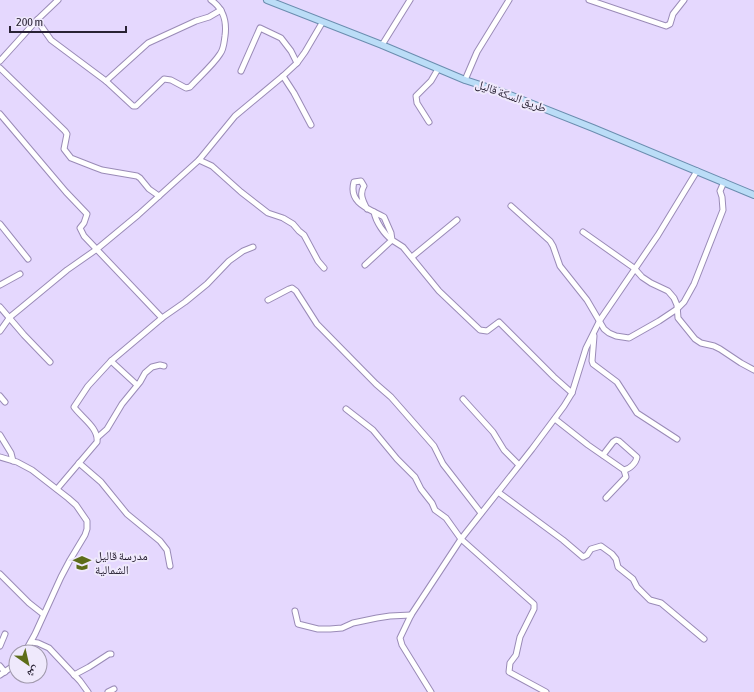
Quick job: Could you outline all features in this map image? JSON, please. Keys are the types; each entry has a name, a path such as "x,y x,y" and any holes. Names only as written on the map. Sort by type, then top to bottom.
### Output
{"main road":[{"name":"طريق السكة قاليل","path":"267,0 322,23 382,45 465,80 505,93 594,128 754,195"}],"street":[{"path":"0,61 37,20 58,0"},
{"path":"37,20 51,40 106,81 133,106 136,106 164,79 171,80 186,88 190,87 221,54 224,45 226,19 216,3 211,0"},
{"path":"382,45 410,0"},
{"path":"465,80 477,52 509,0"},
{"path":"589,0 666,26 670,24 673,14 684,0"},
{"path":"106,81 148,43 196,21 209,17 221,10"},
{"path":"0,331 10,317 67,270 97,249 199,160 236,116 284,76 297,63 322,23"},
{"path":"241,70 260,28 281,38 291,51 297,63"},
{"path":"0,68 65,130 67,134 64,149 71,158 102,170 137,176 149,189 159,196"},
{"path":"428,122 417,102 416,96 431,81 438,69"},
{"path":"284,76 311,125"},
{"path":"0,114 66,192 87,214 84,223 80,228 84,236 162,318"},
{"path":"199,160 212,166 240,192 268,213 283,218 292,224 304,235 318,261 324,268"},
{"path":"431,692 402,645 400,638 411,615 460,539 555,419 572,393 586,348 600,320 634,268 658,235 697,171"},
{"path":"367,209 362,198 361,190 364,186 361,182 354,182 352,188 357,201 362,207 384,217 391,233 392,240"},
{"path":"511,206 550,241 560,266 587,300 604,329 609,333 622,338 629,338 659,321 677,309 684,302 694,284 723,210 720,191 724,182"},
{"path":"374,212 375,217 386,235 403,247 439,291 476,327 483,331 487,331 499,322 548,372 572,393"},
{"path":"380,224 384,217"},
{"path":"412,257 457,220"},
{"path":"0,224 28,259"},
{"path":"584,232 634,268 642,277 668,291 674,298 678,318 695,339 701,343 720,349 754,370"},
{"path":"365,265 392,240"},
{"path":"98,438 93,429 74,405 88,386 111,361 162,318 196,293 229,261 243,251 253,247"},
{"path":"0,285 20,274"},
{"path":"268,300 289,289 294,289 296,291 317,324 376,384 391,397 434,446 443,464 481,513"},
{"path":"0,306 24,335 50,362"},
{"path":"595,329 592,355 593,364 617,382 637,413 677,439"},
{"path":"111,361 137,386"},
{"path":"57,489 96,444 98,438 107,429 122,404 137,386 148,369 156,365 164,366"},
{"path":"0,396 5,402"},
{"path":"463,399 493,432 504,450 519,465"},
{"path":"346,409 373,430 397,459 415,477 435,510 446,518 460,539 534,604 534,609 520,637 516,655 510,663 508,669 509,672 546,692"},
{"path":"555,419 626,473 626,477 606,498"},
{"path":"0,435 11,452 13,461"},
{"path":"603,455 613,442 616,440 619,441 637,457 630,468 624,470"},
{"path":"0,457 32,470 76,505 87,521 85,535 70,560 31,642 50,648 88,692"},
{"path":"79,463 100,482 126,514 160,541 167,550 170,566"},
{"path":"498,492 563,540 583,557 588,555 592,549 601,546 616,559 618,567 633,579 637,588 650,600 661,603 704,639"},
{"path":"0,574 29,603 43,614"},
{"path":"295,611 298,624 318,629 342,628 358,622 390,616 411,615"},
{"path":"0,646 5,634"},
{"path":"74,675 89,668 109,654 112,654"},
{"path":"0,666 2,674"},
{"path":"108,692 114,689"}],"place":[{"name":"مدرسة قاليل الشمالية","path":"82,563"}]}
